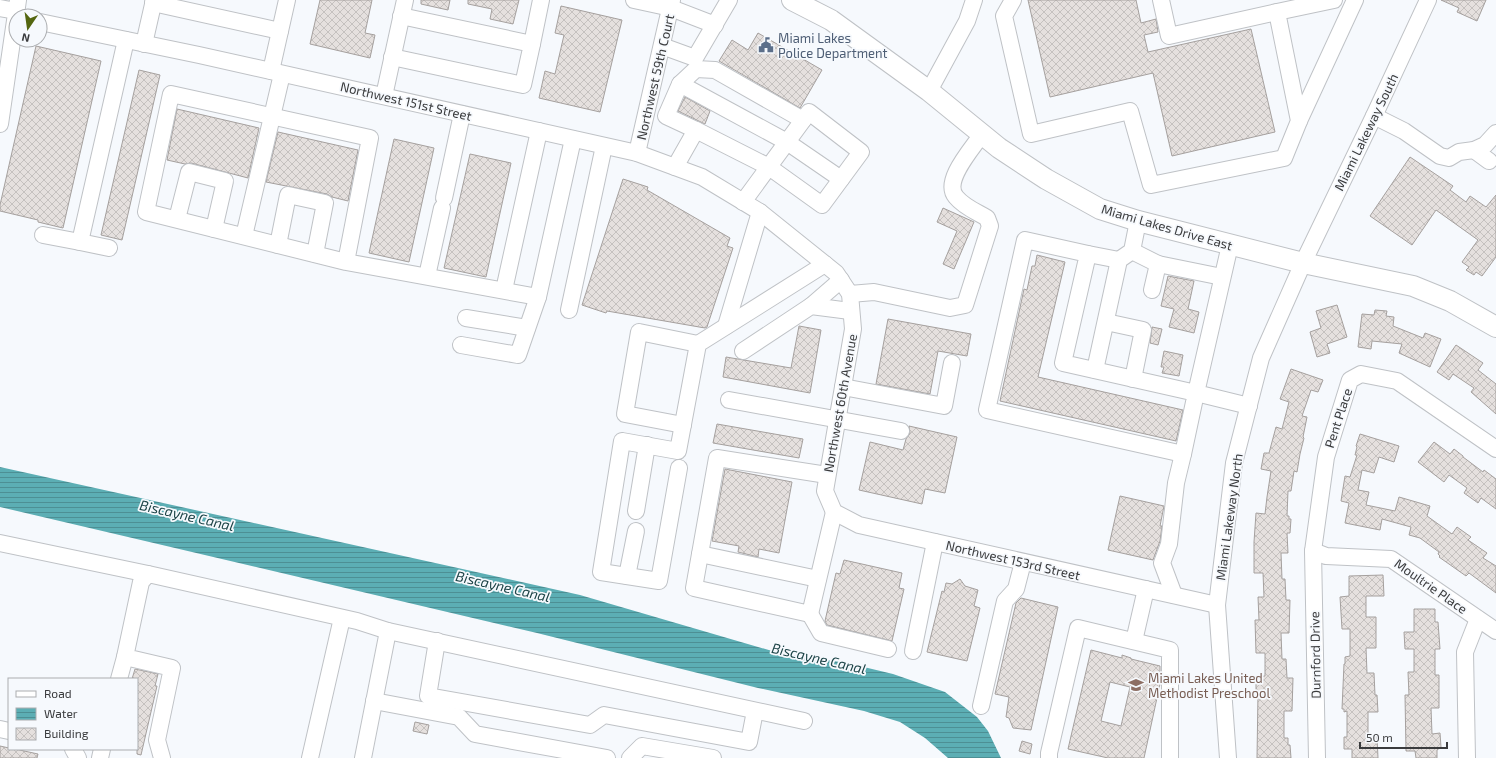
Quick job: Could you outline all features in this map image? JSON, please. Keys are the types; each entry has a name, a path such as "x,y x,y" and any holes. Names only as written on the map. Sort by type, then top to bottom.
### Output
{"main road":[{"name":"Miami Lakes Drive East","path":"792,0 831,20 929,91 999,148 1046,179 1100,209 1138,221 1303,263 1413,286 1450,301 1495,325"}],"street":[{"path":"244,236 272,116 280,31 287,0"},
{"path":"392,57 523,85 541,0"},
{"path":"634,0 672,4 715,25"},
{"path":"662,46 695,58 729,0"},
{"path":"929,91 967,21 974,0"},
{"path":"1013,0 1004,16 1031,134 1130,111 1152,185 1284,158 1355,0"},
{"path":"1161,0 1169,36 1334,0"},
{"name":"Miami Lakeway South","path":"1303,263 1428,0"},
{"path":"144,44 154,1 280,31"},
{"name":"Northwest 59th Court","path":"637,154 672,4"},
{"path":"384,96 403,8 532,44"},
{"path":"1277,12 1300,121"},
{"name":"Northwest 151st Street","path":"48,24 276,72 637,154 702,177 760,212"},
{"path":"80,242 126,40"},
{"path":"0,124 11,48"},
{"path":"743,202 769,167 809,112 861,152 822,206 769,167 666,116 680,84 696,69 715,70 803,120"},
{"path":"680,84 787,142 841,179"},
{"path":"346,262 370,138 171,94 146,212 346,262 538,296"},
{"path":"427,276 462,114"},
{"path":"1374,116 1404,131 1440,156 1449,158 1459,152 1474,150 1485,145 1496,133"},
{"path":"675,167 696,130"},
{"path":"504,290 539,131"},
{"path":"726,326 760,212 836,273 850,294 874,292 950,308 965,305 990,226 987,218 963,204 954,196 952,188 953,178 982,134"},
{"path":"461,345 518,355 538,296 573,139"},
{"path":"569,310 604,146"},
{"path":"1474,150 1489,161"},
{"path":"177,219 189,172 225,181 214,229"},
{"path":"278,245 288,195 325,203 314,254"},
{"path":"1095,370 1106,322 1125,255 1138,221"},
{"path":"43,235 109,248"},
{"path":"1183,454 986,410 1025,240 1088,254 1125,255 1158,264 1222,277"},
{"path":"1174,596 1162,564 1169,544 1176,483 1230,245"},
{"path":"1088,254 1063,363 1249,406"},
{"name":"Miami Lakeway North","path":"1228,758 1218,605 1234,463 1261,358 1303,263"},
{"path":"683,424 625,414 639,332 698,344 825,264"},
{"path":"1152,290 1158,264"},
{"path":"743,351 811,306 841,280"},
{"name":"Northwest 60th Avenue","path":"826,483 852,329 850,294"},
{"path":"811,306 850,311"},
{"path":"466,318 527,328"},
{"path":"1106,322 1143,330 1133,379"},
{"path":"679,468 659,581 601,572 622,441 678,450 698,344"},
{"path":"843,387 944,406 952,363"},
{"name":"Pent Place","path":"1313,551 1326,456 1350,380 1360,374 1396,382 1496,449"},
{"path":"729,400 901,431"},
{"path":"636,511 647,446"},
{"path":"810,614 694,588 717,458 826,483 834,512 810,614 821,633 888,649"},
{"name":"Northwest 153rd Street","path":"834,512 859,525 1218,605"},
{"path":"627,576 636,531"},
{"path":"913,651 935,542"},
{"path":"0,543 148,574 342,618 388,631 804,721"},
{"name":"Moultrie Place","path":"1313,551 1326,556 1391,559 1496,631"},
{"name":"Durnford Drive","path":"1313,551 1317,758"},
{"path":"700,554 818,579"},
{"path":"981,706 1005,601 1016,588 1023,562"},
{"path":"119,678 141,582 148,574"},
{"path":"1134,641 1146,589"},
{"path":"310,758 342,618"},
{"path":"1467,758 1465,652 1478,619"},
{"path":"1049,758 1078,628 1170,650 1170,758"},
{"path":"363,758 388,631"},
{"path":"437,641 428,696 590,725 604,715 749,742 755,711"},
{"path":"125,657 172,668 157,740 164,757"},
{"path":"374,701 460,717 475,734 607,758"},
{"path":"630,758 642,746 713,758"}],"water":[{"name":"Biscayne Canal","path":"0,467 580,595 779,653 847,663 893,674 945,692 977,717 988,731 1001,758 948,758 925,738 900,722 864,711 758,688 537,633 0,507"}],"building":[{"path":"320,0 372,0 365,33 375,35 370,58 310,44"},
{"path":"421,0 450,0 448,10 421,4"},
{"path":"468,0 519,0 513,24 490,19 492,9 468,4"},
{"path":"1028,0 1136,0 1141,23 1156,19 1158,32 1144,35 1148,52 1251,29 1275,132 1172,156 1153,73 1050,97"},
{"path":"1441,0 1486,0 1477,21 1457,12 1459,8"},
{"path":"561,6 622,20 600,112 539,98 545,71 555,74 564,35 555,33"},
{"path":"758,33 822,70 800,108 719,61 732,40 748,50"},
{"path":"36,48 45,48 101,61 63,228 38,222 38,220 0,211 0,205"},
{"path":"139,70 160,75 122,240 101,235"},
{"path":"685,97 710,111 705,124 678,111"},
{"path":"177,109 259,128 248,178 191,163 185,164 167,160"},
{"path":"278,132 358,150 348,201 332,197 327,194 266,182"},
{"path":"394,139 434,148 409,262 369,253"},
{"path":"470,154 511,163 486,277 444,268"},
{"path":"1410,157 1453,186 1450,190 1466,202 1470,196 1486,207 1496,195 1496,257 1482,276 1476,272 1474,275 1466,270 1469,267 1462,262 1478,240 1436,210 1412,245 1370,216"},
{"path":"623,179 648,187 647,190 730,238 727,246 733,248 707,327 705,328 607,311 606,313 582,305"},
{"path":"943,208 974,222 954,269 943,264 957,231 937,222"},
{"path":"1037,255 1065,262 1038,377 1183,410 1176,441 1000,401 1024,289 1027,290 1032,266 1035,266"},
{"path":"1168,276 1194,281 1188,309 1199,312 1194,333 1169,327 1174,309 1161,306"},
{"path":"1337,305 1347,337 1327,344 1330,353 1317,357 1310,332 1321,328 1316,311"},
{"path":"1375,310 1387,311 1386,316 1394,317 1393,326 1423,338 1425,333 1441,339 1430,367 1399,353 1402,344 1372,341 1371,349 1358,347 1362,314 1374,315"},
{"path":"888,319 971,334 967,356 938,351 930,394 876,384"},
{"path":"799,326 821,330 810,393 723,377 726,357 791,368"},
{"path":"1152,327 1162,329 1158,345 1150,343"},
{"path":"1456,345 1483,363 1478,370 1496,384 1496,414 1471,392 1474,388 1453,374 1449,380 1437,372"},
{"path":"1164,351 1183,355 1179,376 1162,373 1164,367 1161,367"},
{"path":"1291,369 1323,380 1318,392 1311,390 1302,416 1307,417 1304,438 1297,472 1294,471 1291,491 1288,491 1287,516 1291,519 1290,533 1287,533 1288,553 1281,553 1282,579 1285,579 1286,600 1290,600 1289,633 1281,633 1282,659 1286,659 1287,678 1293,678 1292,711 1284,711 1284,738 1288,738 1291,758 1257,758 1258,693 1256,693 1256,677 1265,676 1265,653 1256,653 1255,620 1259,620 1258,597 1264,597 1263,573 1254,573 1256,513 1265,514 1271,471 1261,469 1264,453 1269,453 1276,427 1282,429 1289,402 1280,399"},
{"path":"717,424 803,439 799,458 713,443"},
{"path":"909,426 957,437 945,493 925,489 922,504 859,490 870,442 903,450 906,439 910,433"},
{"path":"1360,434 1399,446 1394,462 1379,457 1374,473 1362,470 1358,490 1369,492 1366,505 1395,511 1399,497 1430,506 1427,516 1452,534 1457,527 1471,537 1468,540 1487,553 1483,558 1496,566 1496,593 1469,573 1466,576 1439,557 1439,552 1420,538 1409,535 1411,527 1382,519 1380,530 1345,523 1349,503 1341,501 1345,476 1350,477 1357,455 1355,455 1356,446"},
{"path":"1434,442 1450,454 1454,449 1483,472 1484,470 1496,479 1496,509 1481,498 1478,503 1464,493 1467,488 1449,475 1444,482 1418,462"},
{"path":"725,469 792,482 779,553 759,549 758,557 738,552 739,546 712,541"},
{"path":"1120,496 1164,506 1160,526 1162,526 1160,541 1153,560 1108,550"},
{"path":"844,560 902,573 899,588 904,589 892,641 827,625 825,621 836,573 840,574"},
{"path":"1383,575 1384,596 1366,596 1366,617 1376,617 1376,648 1366,648 1367,673 1374,673 1375,695 1377,695 1378,712 1368,712 1368,736 1377,736 1378,758 1352,758 1352,749 1344,749 1344,737 1347,737 1347,711 1344,712 1344,709 1342,709 1345,657 1350,656 1350,629 1342,629 1340,597 1349,596 1349,576"},
{"path":"960,579 965,586 978,590 974,606 980,608 967,661 927,652 942,591 944,592 946,583 952,584"},
{"path":"1021,598 1058,607 1031,730 1013,728 1009,718 1006,717 1009,697 995,694 1016,603"},
{"path":"1414,609 1435,609 1435,622 1438,622 1440,649 1435,649 1435,675 1439,675 1439,708 1431,708 1432,734 1440,733 1441,747 1437,750 1437,758 1416,758 1415,751 1406,751 1405,695 1409,695 1408,672 1414,672 1414,649 1405,649 1404,632 1414,632"},
{"path":"1091,650 1122,658 1122,655 1131,659 1160,666 1160,684 1144,758 1108,758 1068,749","holes":["1110,682 1130,687 1121,726 1101,721"]},
{"path":"135,669 158,674 155,686 157,686 141,755 137,754 138,678 132,678"},
{"path":"415,722 429,725 427,734 413,731"},
{"path":"1022,741 1032,744 1030,754 1019,751"},
{"path":"0,746 8,748 8,750 20,750 38,754 37,758 0,758"}],"place":[{"name":"Miami Lakes Police Department","path":"766,45"},
{"name":"Miami Lakes United Methodist Preschool","path":"1136,685"}]}
